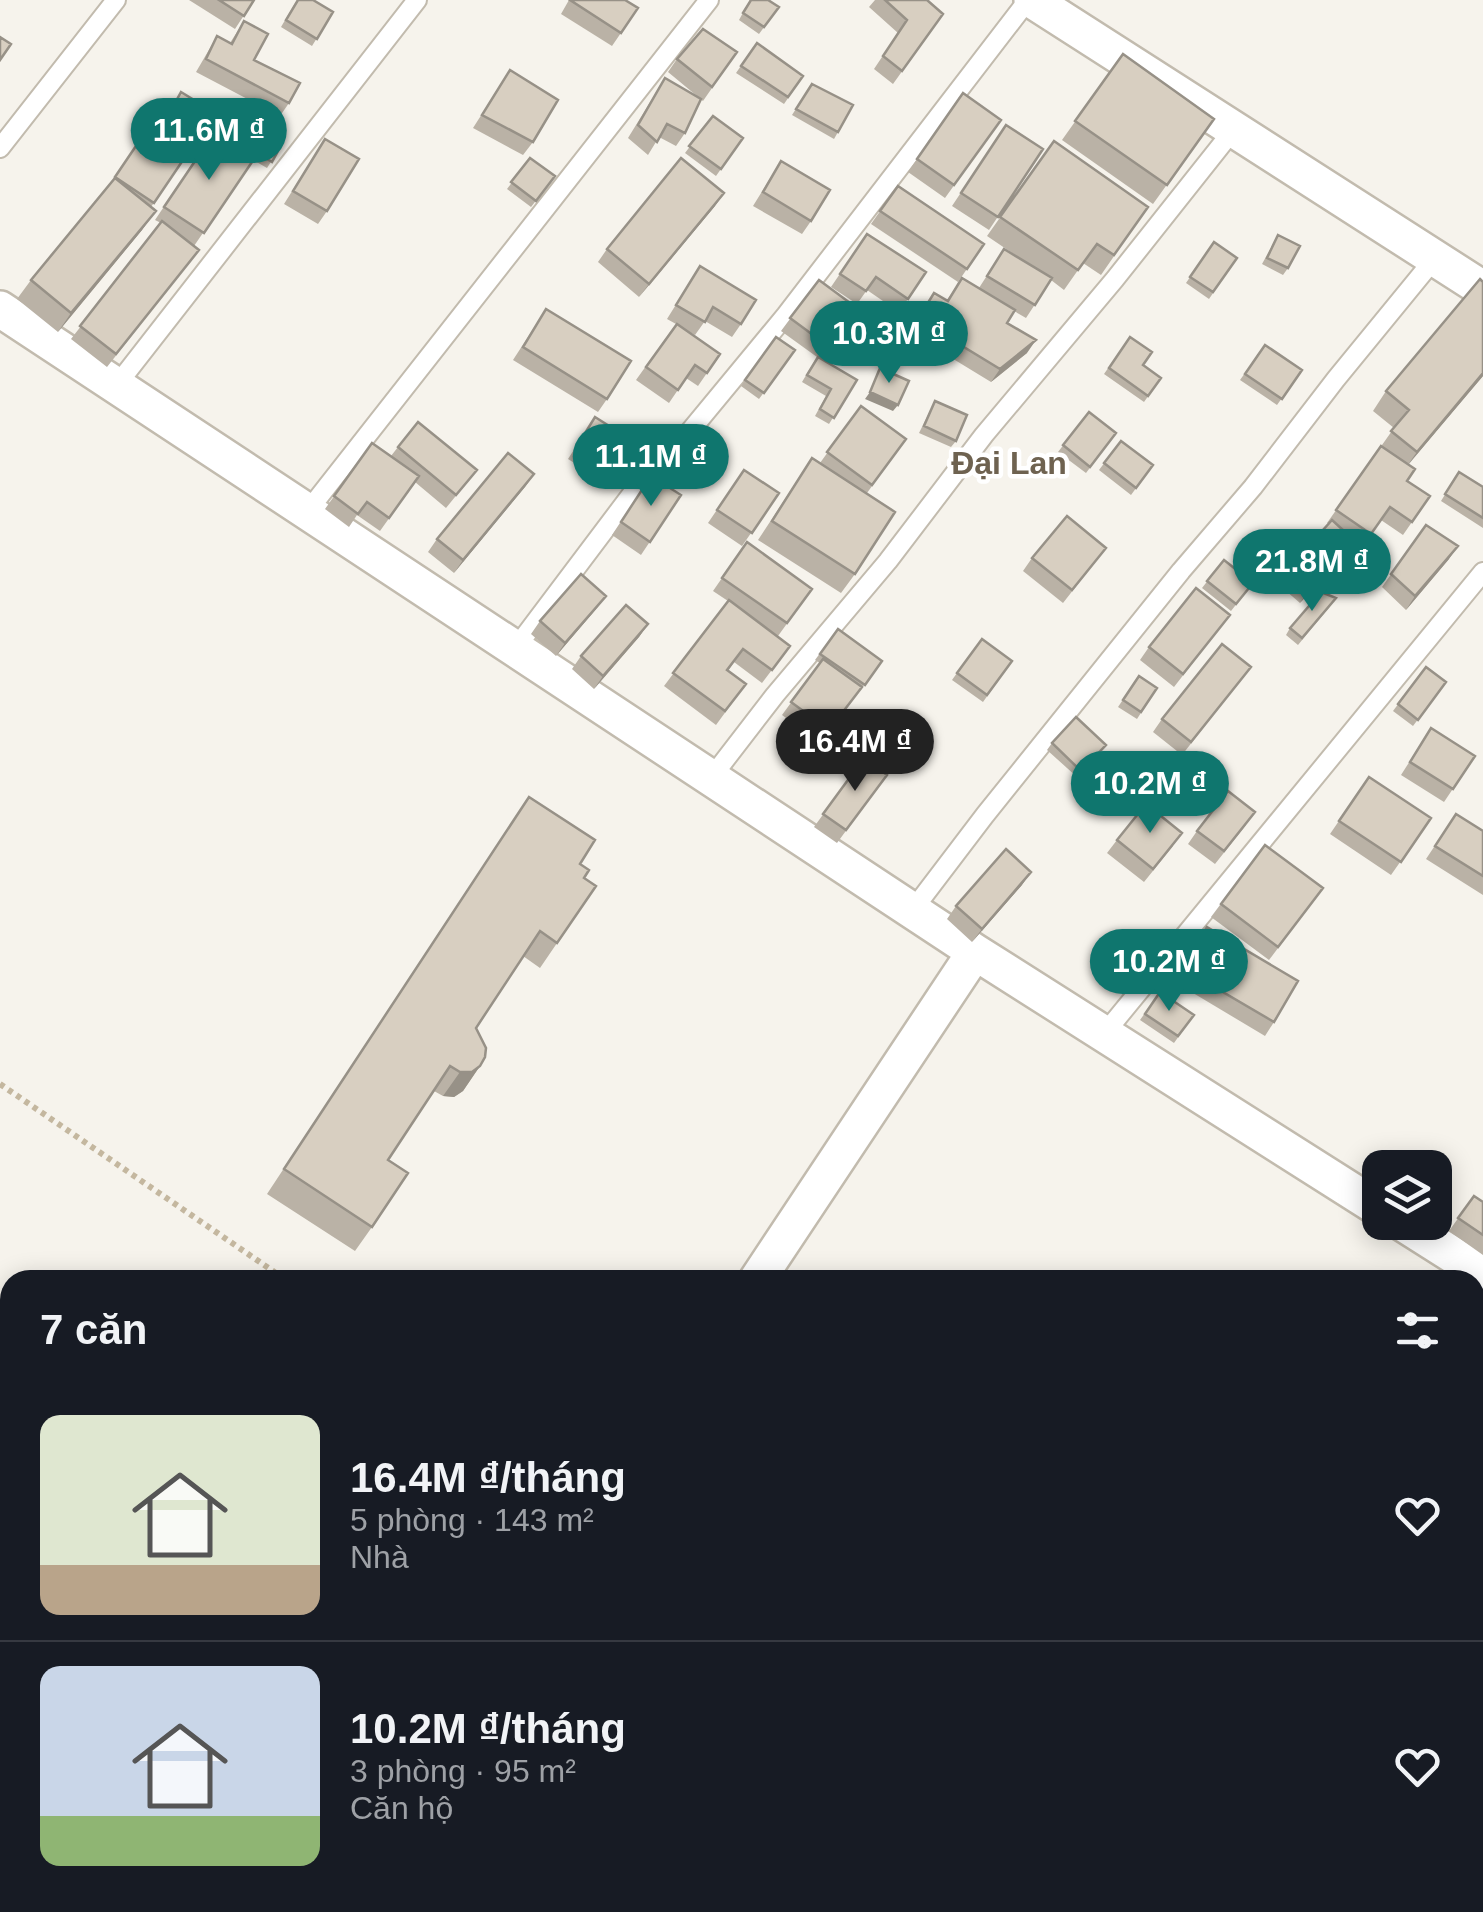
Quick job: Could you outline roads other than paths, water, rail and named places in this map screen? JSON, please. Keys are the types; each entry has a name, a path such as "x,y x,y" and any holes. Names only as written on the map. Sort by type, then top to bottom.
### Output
{"street":[{"path":"1030,0 1483,289"},
{"path":"0,309 975,952 1362,1198"},
{"path":"764,1270 975,952"},
{"path":"1429,1240 1477,1270"}],"lane":[{"path":"0,148 116,0"},
{"path":"116,386 417,0"},
{"path":"307,512 709,0"},
{"path":"515,649 637,488 786,316 1030,0"},
{"path":"711,778 1234,129"},
{"path":"912,910 1435,258"},
{"path":"1104,1034 1483,572"}],"district":[{"name":"Đại Lan","path":"1009,463"}]}
